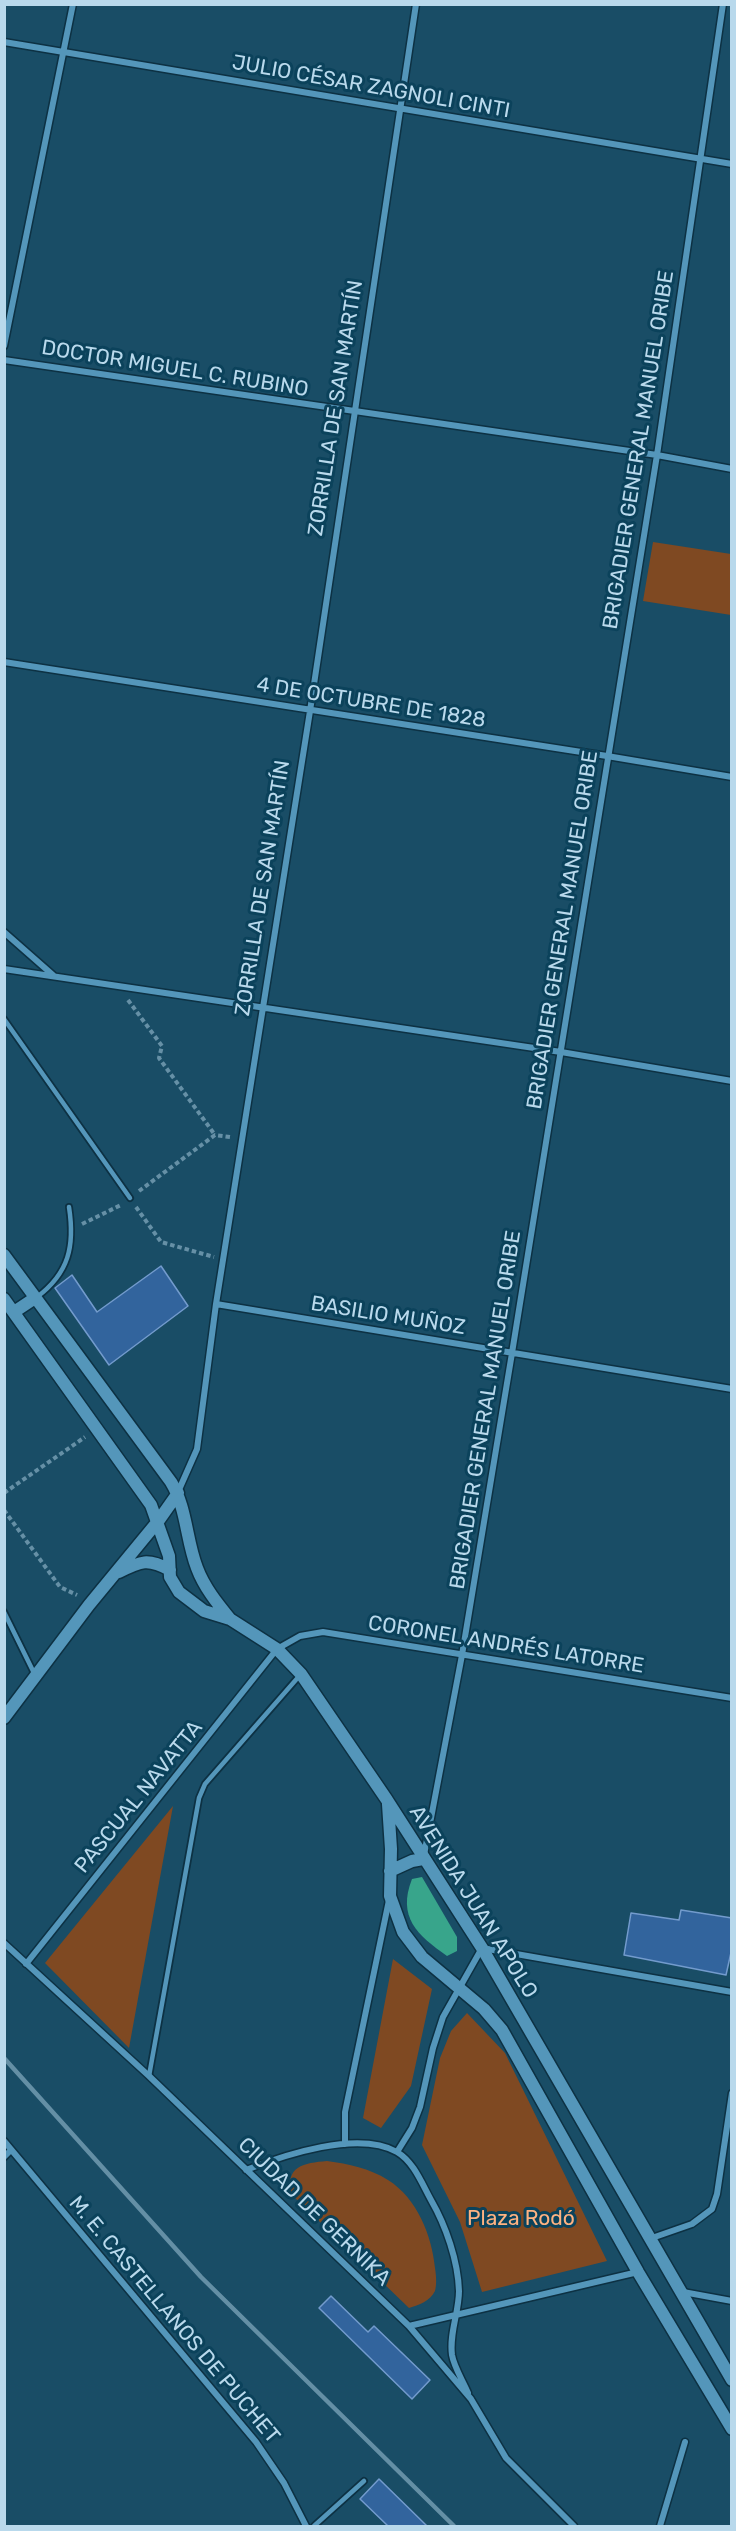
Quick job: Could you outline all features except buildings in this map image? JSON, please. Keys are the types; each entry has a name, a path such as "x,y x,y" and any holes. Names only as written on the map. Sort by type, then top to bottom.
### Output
{"street":[{"path":"4,346 73,4"},
{"name":"ZORRILLA DE SAN MARTÍN","path":"4,1718 89,1605 159,1520 178,1493 197,1449 216,1304 310,711 416,4"},
{"name":"BRIGADIER GENERAL MANUEL ORIBE","path":"423,1859 462,1655 561,1052 657,455 723,4"},
{"name":"JULIO CÉSAR ZAGNOLI CINTI","path":"4,42 732,164"},
{"name":"DOCTOR MIGUEL C. RUBINO","path":"4,360 657,455 732,469"},
{"name":"4 DE OCTUBRE DE 1828","path":"4,662 732,777"},
{"path":"4,932 55,976"},
{"path":"4,969 561,1052 732,1081"},
{"path":"4,1255 178,1493 196,1566 206,1588 230,1619"},
{"path":"14,1312 35,1298"},
{"path":"4,1299 151,1505 159,1520 169,1556 170,1577 179,1592 204,1611 230,1619 278,1649 301,1674 387,1800"},
{"name":"BASILIO MUÑOZ","path":"216,1304 732,1389"},
{"path":"115,1574 140,1562 156,1563 170,1570"},
{"name":"CORONEL ANDRÉS LATORRE","path":"278,1649 300,1636 323,1632 732,1698"},
{"name":"PASCUAL NAVATTA","path":"26,1964 278,1649"},
{"name":"AVENIDA JUAN APOLO","path":"387,1800 482,1948 648,2239 732,2380"},
{"name":"AVENIDA JUAN APOLO","path":"387,1800 390,1896 403,1932 422,1957 460,1987 502,2030 638,2272 732,2429"},
{"path":"390,1871 401,1865 423,1859"},
{"path":"345,2144 345,2112 390,1896"},
{"name":"CIUDAD DE GERNIKA","path":"4,1943 149,2076 409,2326 471,2399 506,2458 574,2526"},
{"path":"397,2152 412,2128 420,2107 433,2048 443,2017 482,1948 732,1992"},
{"path":"648,2239 692,2224 712,2209 717,2194 732,2093"},
{"name":"M. E. CASTELLANOS DE PUCHET","path":"4,2141 256,2442 284,2483 306,2526"},
{"path":"246,2170 291,2155 345,2144 363,2144 397,2152 412,2166 440,2215 454,2259 459,2291 452,2338 452,2356 471,2399"},
{"path":"4,2157 11,2150"},
{"path":"409,2326 638,2272"},
{"path":"679,2292 732,2301"},
{"path":"660,2526 685,2442"}],"lane":[{"path":"4,1019 130,1198"},
{"path":"35,1298 55,1284 68,1258 72,1228 69,1207"},
{"path":"4,1612 36,1675"},
{"path":"149,2076 199,1798 206,1784 301,1674"},
{"path":"314,2526 364,2481"}],"path":[{"path":"72,1228 119,1206 215,1135 159,1058 162,1047 117,985"},
{"path":"130,1198 161,1242 223,1259"},
{"path":"4,1493 97,1428"},
{"path":"4,1510 60,1587 82,1597 89,1605"}],"green space":[{"path":"653,542 731,554 731,615 643,601"},
{"path":"173,1806 129,2048 45,1963"},
{"path":"393,1959 432,1989 411,2086 381,2128 363,2118"},
{"name":"Plaza Rodó","path":"467,2013 505,2053 607,2261 482,2292 460,2222 422,2145 440,2058 451,2031"},
{"path":"327,2161 374,2172 398,2188 415,2207 430,2243 435,2270 435,2291 427,2300 409,2308 292,2195 290,2185 293,2172 304,2165"}],"shaded area":[{"path":"422,1877 457,1937 457,1951 447,1956 419,1932 409,1915 408,1892 412,1879"}],"railway":[{"path":"4,2058 201,2277 454,2526"}]}
